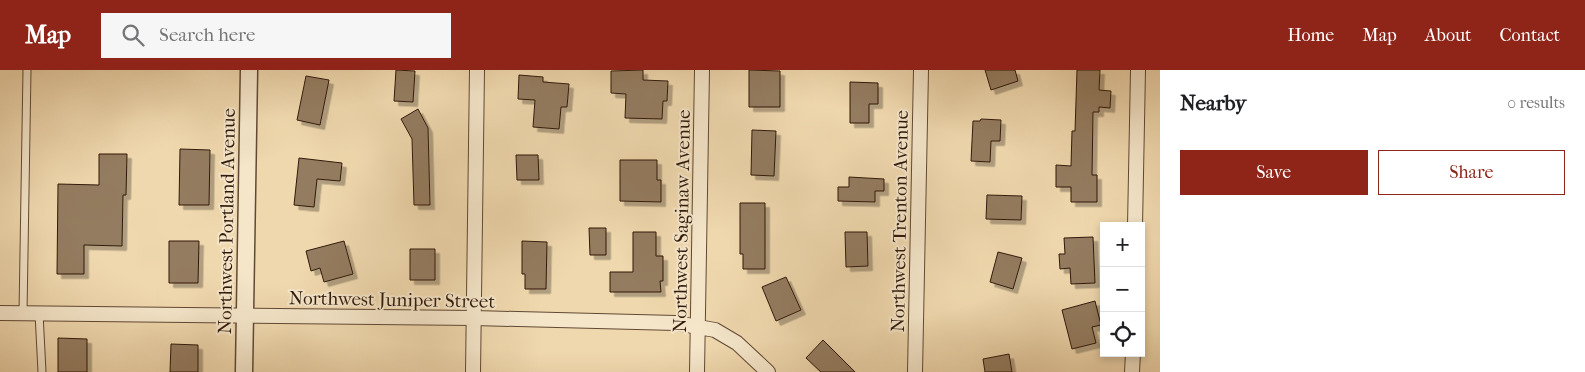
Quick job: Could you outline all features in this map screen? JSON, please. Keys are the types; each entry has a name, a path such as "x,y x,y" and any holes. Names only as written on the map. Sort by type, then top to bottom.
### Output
{"street":[{"name":"Northwest Portland Avenue","path":"244,372 248,70"},
{"path":"473,372 477,70"},
{"name":"Northwest Saginaw Avenue","path":"697,372 702,70"},
{"name":"Northwest Trenton Avenue","path":"915,372 921,70"},
{"path":"1135,222 1138,70"},
{"name":"Northwest Juniper Street","path":"0,313 474,318 676,323 716,330 737,343 768,372"},
{"path":"1132,372 1133,357"}],"lane":[{"path":"23,313 27,70"},
{"path":"40,313 42,372"}],"building":[{"path":"396,70 415,71 413,102 394,101"},
{"path":"643,70 643,80 668,81 667,101 663,101 662,119 625,118 626,94 611,93 611,71"},
{"path":"749,70 780,71 780,107 749,107"},
{"path":"985,70 1015,70 1018,81 991,90"},
{"path":"1077,70 1100,70 1099,90 1111,91 1110,108 1099,107 1099,112 1093,112 1092,175 1097,175 1097,202 1071,202 1071,187 1056,187 1056,165 1071,166 1072,131 1075,131"},
{"path":"519,75 543,77 543,82 569,84 567,107 561,107 559,129 533,127 535,100 518,99"},
{"path":"306,76 329,80 320,125 297,120"},
{"path":"850,82 878,83 878,104 869,104 869,123 850,123"},
{"path":"418,109 428,128 430,205 414,205 412,139 401,119"},
{"path":"981,119 1001,120 1000,141 991,141 990,162 971,161 973,121 980,121"},
{"path":"752,130 776,131 774,176 751,175"},
{"path":"180,149 210,150 209,205 179,205"},
{"path":"99,154 127,154 126,195 123,195 122,246 84,245 84,274 57,274 58,184 99,185"},
{"path":"516,155 538,155 539,180 517,180"},
{"path":"299,158 342,163 340,181 317,179 314,207 294,205"},
{"path":"620,160 657,160 657,180 661,180 661,202 620,201"},
{"path":"849,177 884,179 884,191 875,191 875,202 838,201 838,187 849,187"},
{"path":"987,195 1022,196 1021,220 986,219"},
{"path":"740,203 765,203 765,269 743,269 743,254 740,254"},
{"path":"589,228 606,228 606,255 590,255"},
{"path":"633,232 656,232 656,256 663,256 663,281 660,281 661,292 610,292 610,272 633,272"},
{"path":"845,232 867,232 868,266 846,267"},
{"path":"1093,237 1095,283 1071,284 1070,268 1060,269 1059,254 1065,254 1064,238"},
{"path":"169,241 199,241 198,283 169,283"},
{"path":"344,241 353,274 324,282 320,268 311,271 306,251"},
{"path":"522,241 547,242 546,289 525,289 525,274 522,274"},
{"path":"410,249 435,249 435,280 410,280"},
{"path":"998,252 1022,258 1013,289 990,282"},
{"path":"786,277 801,310 776,321 762,287"},
{"path":"1095,301 1100,321 1100,325 1092,327 1096,343 1072,349 1062,310"},
{"path":"58,338 87,339 87,372 58,372"},
{"path":"823,340 855,372 821,372 806,358"},
{"path":"171,344 198,345 198,372 170,372"},
{"path":"1009,354 1012,372 985,372 983,359"}]}
